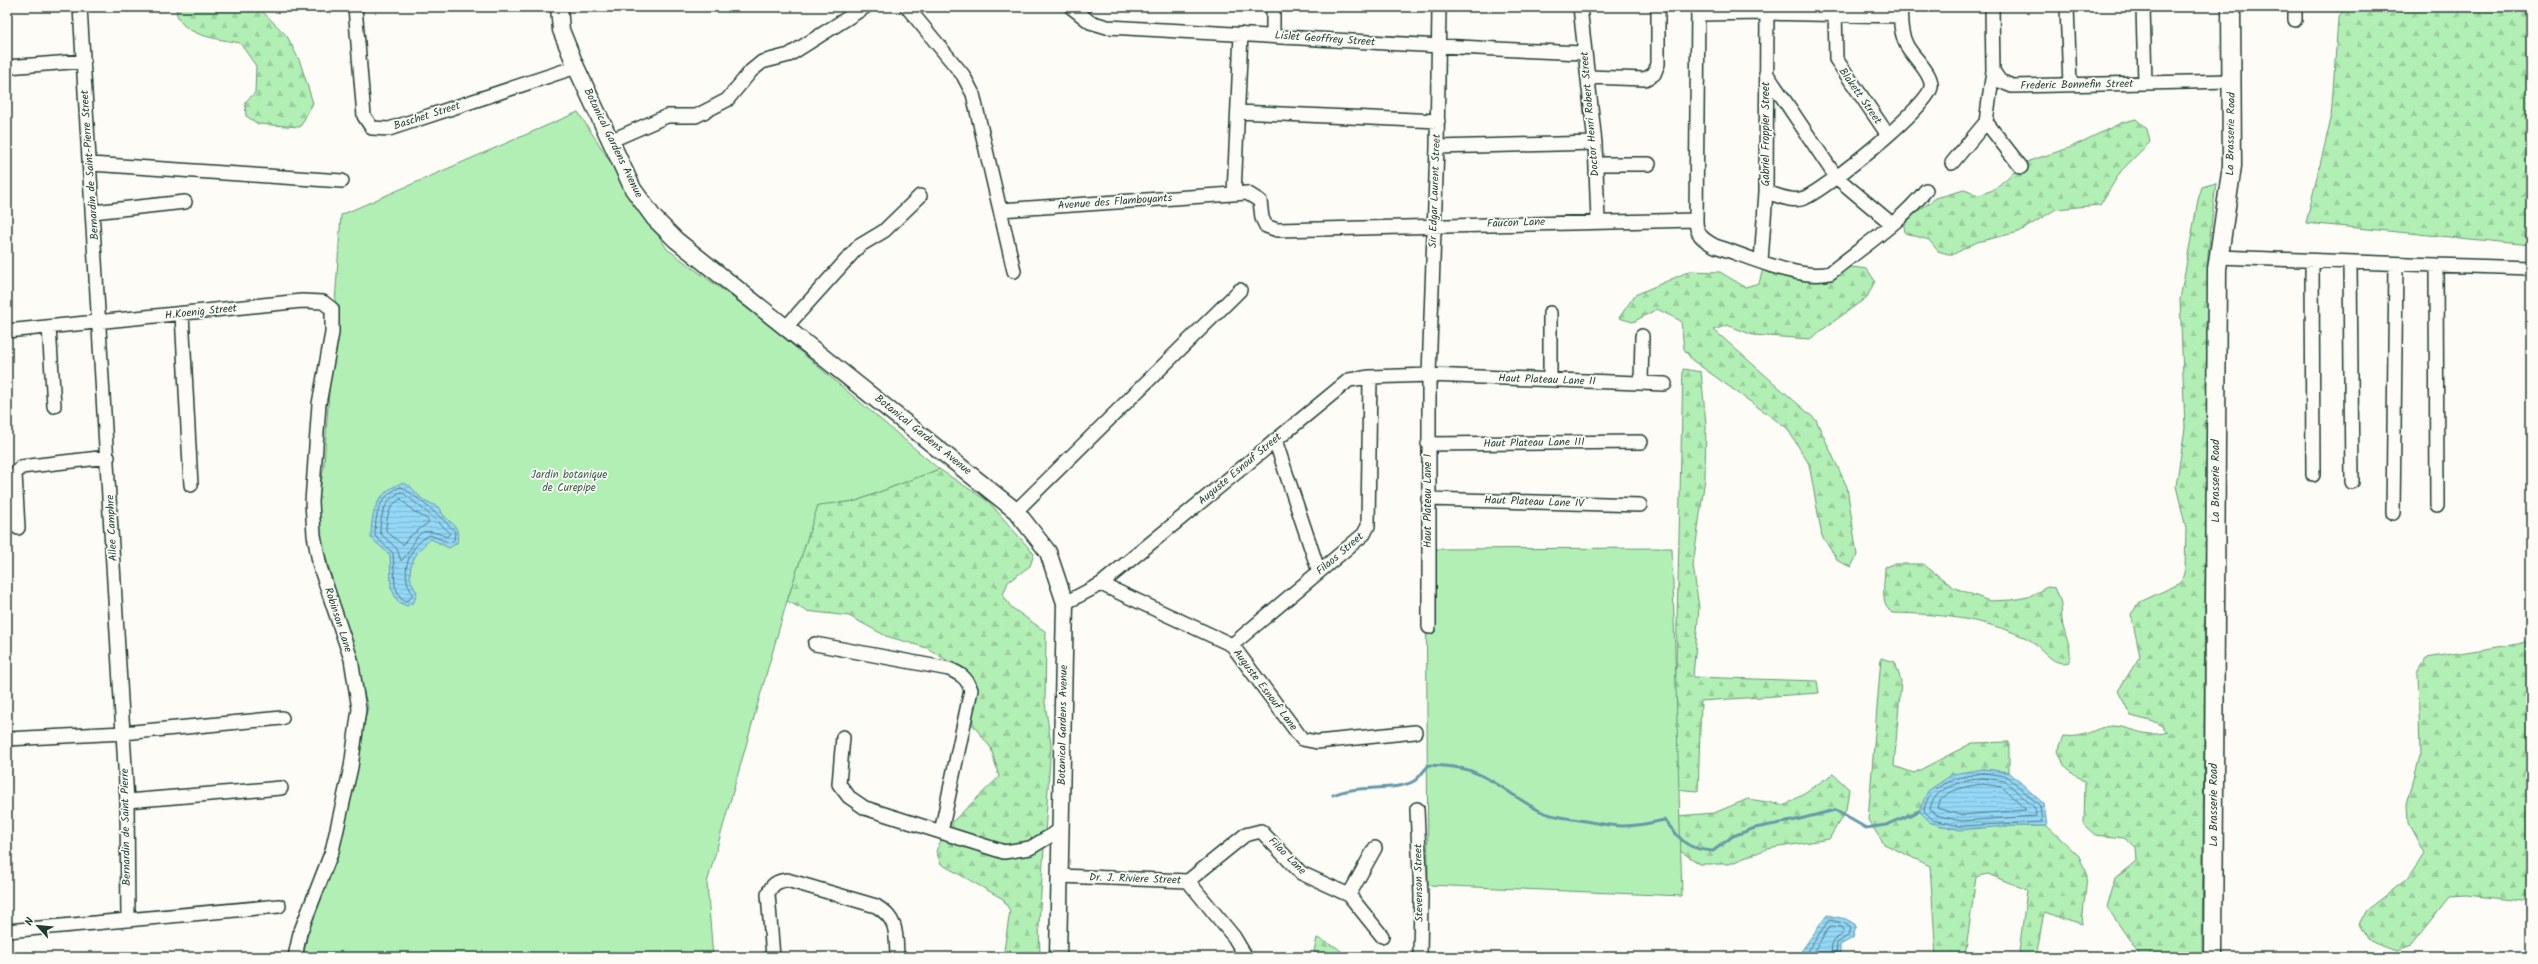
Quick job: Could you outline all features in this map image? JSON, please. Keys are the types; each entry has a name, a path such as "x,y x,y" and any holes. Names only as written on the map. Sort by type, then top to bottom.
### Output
{"main road":[{"name":"La Brasserie Road","path":"2213,957 2218,257 2232,166 2231,7"}],"street":[{"name":"Bernardin de Saint-Pierre Street","path":"80,7 100,323"},
{"name":"Baschet Street","path":"355,7 364,116 372,128 389,129 576,67"},
{"name":"Botanical Gardens Avenue","path":"559,7 562,30 576,67 633,189 654,218 676,240 787,326 1016,511 1048,552 1065,603 1058,957"},
{"path":"610,141 667,116 696,116 727,100 751,71 762,62 789,55 865,7"},
{"path":"907,7 963,76 973,94 1014,271"},
{"name":"Lislet Geoffrey Street","path":"1071,7 1090,22 1107,27 1272,35 1439,48 1585,53"},
{"path":"1272,35 1273,7"},
{"name":"Sir Edgar Laurent Street","path":"1429,375 1438,121 1439,7"},
{"name":"Doctor Henri Robert Street","path":"1580,7 1595,143 1598,221"},
{"path":"1588,77 1645,79 1654,74 1658,64 1658,7"},
{"path":"1952,163 1986,122 1993,71 1992,7"},
{"path":"2067,7 2070,85"},
{"path":"2143,7 2145,83"},
{"path":"2295,7 2295,20"},
{"path":"1766,192 1794,200 1803,198 1836,177 1888,135 1931,88 1931,79 1906,44 1901,12 1698,10 1696,229 1704,240 1715,246 1811,275 1830,273 1892,224 1926,190"},
{"name":"Gabriel Froppier Street","path":"1761,261 1766,192 1767,10"},
{"name":"Blakett Street","path":"1835,11 1836,59 1888,135"},
{"path":"1234,194 1241,34"},
{"path":"7,66 84,61"},
{"name":"Frederic Bonnefin Street","path":"1993,71 2000,81 2012,86 2231,81"},
{"path":"1766,72 1836,177 1846,188 1892,224"},
{"path":"1238,112 1438,121"},
{"path":"1986,122 2021,167"},
{"path":"1437,147 1595,143"},
{"path":"91,164 342,181"},
{"path":"1596,164 1649,164"},
{"name":"Avenue des Flamboyants","path":"1000,210 1247,193 1260,201 1262,218 1266,226 1277,230 1434,226"},
{"path":"787,326 859,246 884,231 920,196"},
{"path":"93,212 185,202"},
{"path":"1598,221 1696,220"},
{"name":"Faucon Lane","path":"1434,226 1598,221"},
{"path":"2218,257 2436,266 2531,268"},
{"path":"2312,261 2312,474"},
{"path":"2350,262 2352,482"},
{"path":"2393,513 2396,264"},
{"path":"2436,266 2438,506"},
{"path":"1016,511 1240,290"},
{"name":"H.Koenig Street","path":"7,331 100,323 302,301"},
{"name":"Robinson Lane","path":"295,957 300,933 332,851 351,767 359,709 351,659 320,567 314,535 313,495 320,404 334,316 332,309 323,302 302,301"},
{"path":"1550,313 1550,380"},
{"path":"182,314 191,485"},
{"name":"Allee Camphre","path":"100,323 123,733"},
{"path":"48,327 54,406"},
{"path":"1641,384 1642,336"},
{"name":"Auguste Esnouf Street","path":"1065,603 1101,584 1349,380 1370,377 1429,375"},
{"name":"Haut Plateau Lane II","path":"1429,375 1665,384"},
{"name":"Haut Plateau Lane I","path":"1429,375 1429,627"},
{"name":"Filaos Street","path":"1232,645 1318,572 1357,542 1364,534 1368,526 1370,377"},
{"path":"1275,440 1318,572"},
{"name":"Haut Plateau Lane III","path":"1428,444 1641,442"},
{"path":"18,528 15,474 17,469 20,467 108,457"},
{"name":"Haut Plateau Lane IV","path":"1428,498 1640,505"},
{"name":"Auguste Esnouf Lane","path":"1101,584 1232,645 1302,739 1317,742 1414,732"},
{"path":"815,644 949,669 961,674 968,681 971,690 941,832"},
{"path":"7,739 123,733 282,718"},
{"name":"Bernardin de Saint Pierre","path":"123,733 128,801 128,920"},
{"path":"843,737 839,784 848,797 865,808 1004,852 1017,852 1030,848 1060,830"},
{"path":"128,801 280,788"},
{"name":"Stevenson Street","path":"1417,809 1421,896 1420,957"},
{"name":"Filao Lane","path":"1188,881 1245,835 1261,831 1302,873 1349,895 1382,936"},
{"path":"1349,895 1375,848"},
{"name":"Dr. J. Riviere Street","path":"1059,876 1188,881 1234,937 1246,957"},
{"path":"774,957 768,894 771,886 779,881 787,880 876,906 888,913 896,928 897,957"},
{"path":"7,931 279,906"}],"green space":[{"path":"176,7 258,7 287,36 300,62 313,103 300,127 258,124 246,116 245,102 255,93 256,66 240,43 211,37 191,30 183,24 178,17"},
{"path":"2345,7 2507,7 2525,12 2531,17 2531,245 2306,223 2331,119 2338,19"},
{"name":"Jardin botanique de Curepipe","path":"578,112 667,249 762,319 939,469 856,501 818,505 787,601 707,883 713,957 303,957 308,931 338,843 368,707 320,536 318,502 324,465 341,215"},
{"path":"2136,119 2147,129 2150,142 2121,171 2100,205 2056,209 2019,232 1977,242 1952,255 1938,251 1929,240 1905,233 1904,226 1912,215 1936,198 1964,190 1979,195 1993,190 2026,162 2069,148 2121,123"},
{"path":"2216,183 2208,254 2202,957 2141,957 2107,907 2115,879 2137,861 2136,847 2124,838 2095,835 2084,825 2085,783 2064,765 2058,751 2064,736 2079,736 2105,727 2111,726 2126,728 2151,734 2168,732 2158,723 2131,716 2118,691 2140,656 2131,614 2140,602 2181,583 2185,569 2186,528 2176,486 2185,428 2180,299 2198,200 2202,187"},
{"path":"1852,267 1867,269 1875,281 1867,297 1810,339 1753,335 1727,325 1714,330 1816,420 1847,487 1857,555 1851,567 1838,561 1822,536 1809,464 1787,428 1692,360 1684,349 1681,321 1657,309 1633,322 1619,318 1635,295 1690,271 1720,272 1745,287 1759,283 1763,269 1821,273"},
{"path":"1683,369 1701,372 1706,424 1705,478 1693,565 1699,608 1693,677 1817,681 1819,693 1701,701 1698,791 1673,789"},
{"path":"939,469 989,502 1034,554 1030,566 1008,582 1003,595 1011,607 1046,632 1045,703 1051,744 1039,923 1040,957 1003,957 1010,911 1003,899 941,864 936,851 948,826 999,777 991,748 973,725 972,683 964,671 927,648 886,636 849,616 806,611 787,601 818,504 856,501"},
{"path":"1672,548 1682,896 1428,885 1426,549"},
{"path":"1893,564 1923,564 1953,587 1989,601 2012,600 2028,597 2047,587 2055,588 2060,600 2063,624 2070,649 2069,662 2057,662 2032,641 2010,631 1994,626 1960,618 1892,613 1885,604 1884,592 1885,567"},
{"path":"2531,642 2531,902 2466,895 2450,896 2411,945 2397,950 2367,939 2359,924 2366,911 2407,879 2424,853 2408,823 2407,805 2420,756 2418,672 2426,658"},
{"path":"1881,658 1895,662 1901,681 1894,766 1914,773 1972,743 2009,742 2009,772 1983,769 2006,826 2047,826 2079,856 2087,876 2082,924 2044,912 2036,957 2024,957 2019,952 2027,890 1988,874 1976,877 1965,957 1936,957 1930,866 1884,844 1868,820"},
{"path":"1833,774 1849,789 1846,810 1829,839 1767,849 1729,864 1700,864 1654,834 1677,816 1714,813 1748,799 1786,805"},
{"path":"1317,938 1336,947 1348,957 1318,957 1314,951"}],"water":[{"path":"402,483 410,486 422,499 440,508 446,518 455,526 458,535 457,543 449,548 431,539 415,556 410,570 410,578 417,592 414,602 407,606 398,602 391,588 390,555 371,538 372,520 377,504 386,492"},
{"path":"1983,769 2009,772 2044,804 2047,826 2006,826 1960,830 1931,823 1919,811 1928,791 1953,774"},
{"path":"1827,915 1846,919 1856,925 1853,938 1840,945 1840,957 1797,957"}],"waterway":[{"path":"1333,795 1353,790 1406,784 1416,780 1429,765 1454,767 1478,774 1531,806 1550,815 1622,826 1640,825 1664,820 1684,842 1695,848 1713,851 1733,836 1755,828 1792,821 1835,810 1866,828 1886,825 1919,811"}]}
